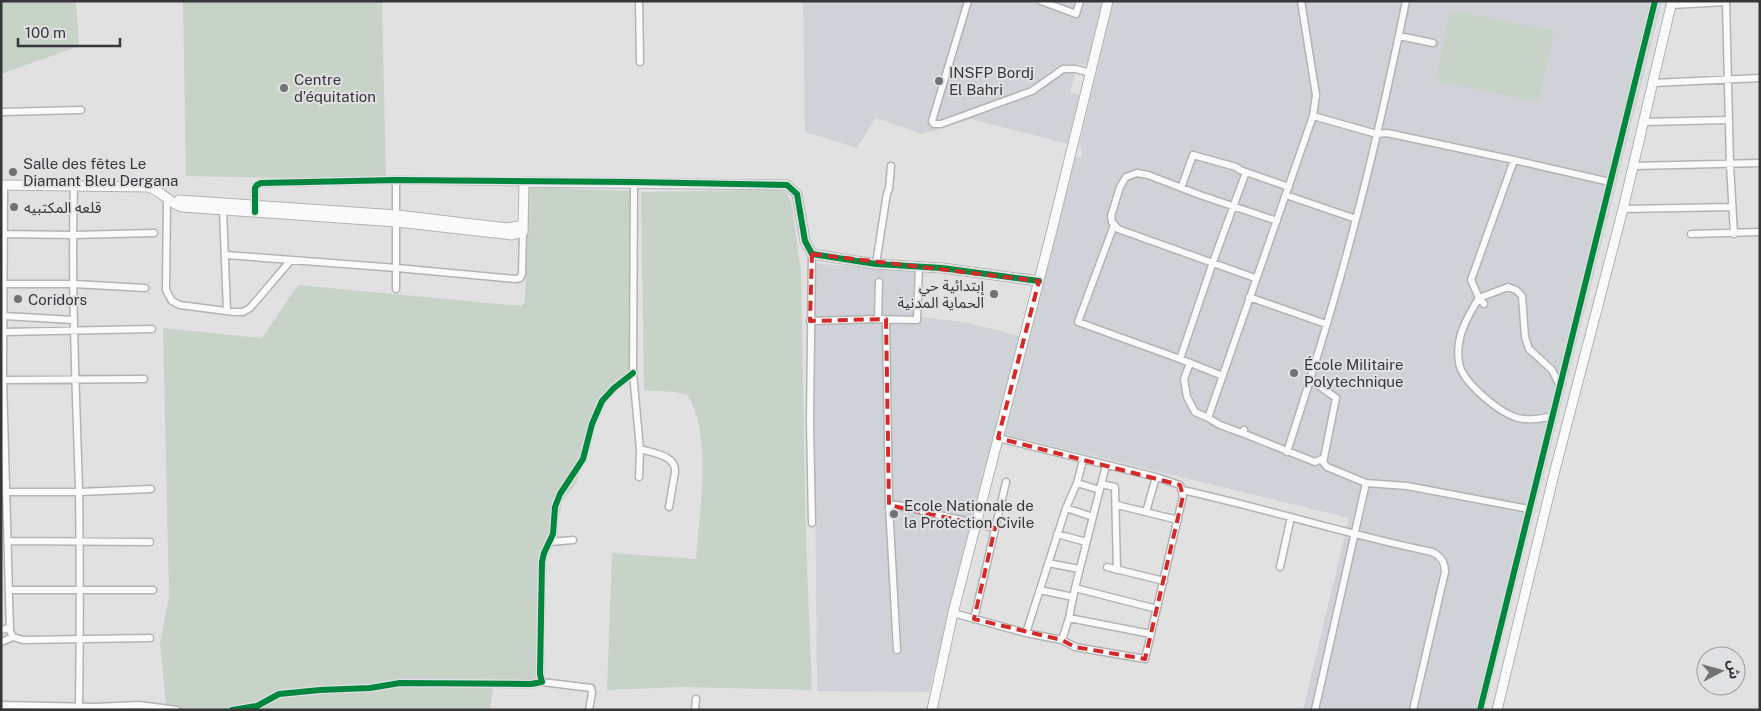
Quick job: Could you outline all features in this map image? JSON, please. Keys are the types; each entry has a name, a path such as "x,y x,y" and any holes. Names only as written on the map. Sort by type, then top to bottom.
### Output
{"main road":[{"path":"932,710 953,613 1039,281 1108,1"},
{"path":"1497,710 1554,474 1623,209 1672,3"},
{"path":"167,197 182,201 255,208 523,229 524,182 787,185 797,194 805,241 812,254 876,264 942,268 1039,281"},
{"path":"3,185 148,187 167,197 174,204 182,206 223,210 255,208"}],"street":[{"path":"639,1 640,62"},
{"path":"968,1 932,121 934,124 941,124 1032,91 1063,69 1076,69 1090,73"},
{"path":"1041,1 1076,14 1080,1"},
{"path":"1208,418 1255,278 1313,116 1316,95 1301,1"},
{"path":"1287,452 1356,219 1406,1"},
{"path":"1480,710 1655,1"},
{"path":"1672,3 1726,2 1730,164 1734,234"},
{"path":"1399,36 1433,43"},
{"path":"1652,83 1760,78"},
{"path":"1,112 81,110"},
{"path":"1313,116 1377,134 1387,133 1610,182"},
{"path":"1643,122 1729,120"},
{"path":"1181,188 1194,154 1236,167 1289,187"},
{"path":"1484,304 1479,298 1471,280 1514,160"},
{"path":"1633,166 1760,163"},
{"path":"876,264 889,189 891,166"},
{"path":"1180,359 1246,172"},
{"path":"1255,278 1122,231 1111,219 1111,212 1120,187 1122,182 1131,174 1142,173 1276,221"},
{"path":"396,180 396,289"},
{"path":"255,208 255,188 261,183 396,180 524,182"},
{"path":"634,182 633,373 640,449 639,477"},
{"path":"3,185 3,380 9,628 13,637"},
{"path":"74,186 74,331 80,541 79,706"},
{"path":"1286,195 1356,219"},
{"path":"167,197 167,294 176,304 243,312 250,308 291,260"},
{"path":"1623,209 1732,207"},
{"path":"223,210 227,311"},
{"path":"1114,224 1078,322 1223,376"},
{"path":"226,255 518,279 522,274 523,229"},
{"path":"4,234 73,235 154,232"},
{"path":"1691,234 1760,232"},
{"path":"812,254 810,321 812,523"},
{"path":"810,321 917,320 919,267"},
{"path":"878,319 879,282"},
{"path":"4,284 74,284 145,288"},
{"path":"1552,416 1539,420 1518,418 1499,408 1479,392 1465,376 1459,363 1462,329 1479,298 1508,287 1516,290 1522,296 1525,337 1529,349 1552,370 1560,386"},
{"path":"1249,298 1326,324"},
{"path":"4,316 74,320"},
{"path":"886,319 888,505 897,650"},
{"path":"3,332 152,329"},
{"path":"1190,363 1184,380 1187,397 1195,412 1220,425 1243,432 1287,452 1315,462 1324,458"},
{"path":"542,682 540,674 542,562 553,534 556,507 560,494 583,459 592,424 602,402 614,388 633,373"},
{"path":"3,380 144,379"},
{"path":"1310,379 1336,398 1324,458 1327,466 1366,483 1407,486 1529,509"},
{"path":"953,613 1026,633 1062,640 1076,647 1145,659 1183,496 1180,485 1156,477 998,438"},
{"path":"640,449 670,458 673,463 675,472 669,507"},
{"path":"1026,633 1057,534 1077,483 1083,460"},
{"path":"1062,640 1106,465"},
{"path":"1146,512 1156,477"},
{"path":"974,619 1006,482"},
{"path":"1077,483 1115,488 1117,570"},
{"path":"1315,710 1366,483"},
{"path":"7,492 151,489"},
{"path":"1182,490 1432,552 1441,558 1444,564 1444,576 1413,710"},
{"path":"888,505 898,505 995,528"},
{"path":"1116,505 1178,520"},
{"path":"1066,508 1093,517"},
{"path":"1280,567 1291,517"},
{"path":"1057,534 1086,542"},
{"path":"550,542 573,540"},
{"path":"8,541 150,542"},
{"path":"1048,563 1079,569"},
{"path":"1107,567 1164,581"},
{"path":"1074,588 1157,609"},
{"path":"9,590 153,590"},
{"path":"1040,590 1072,597"},
{"path":"1069,618 1151,634"},
{"path":"1,630 9,628"},
{"path":"1,642 13,637 23,640 150,638"},
{"path":"232,710 256,706 279,694 320,690 370,688 400,683 531,684 542,682 591,688 589,710"},
{"path":"695,710 696,699"},
{"path":"1,706 59,708 139,705 177,710"}],"highlighted area":[{"path":"812,254 1039,281 998,438 1180,485 1183,496 1145,659 1075,647 1062,640 974,619 995,528 889,505 886,319 810,321"}],"shaded area":[{"path":"1,1 76,1 79,46 1,74"},
{"name":"Centre d'équitation","path":"183,1 382,1 386,180 186,176"},
{"name":"INSFP Bordj El Bahri","path":"803,1 1104,1 1088,65 1078,64 1070,92 1081,96 1068,144 971,119 922,134 876,118 857,148 805,132"},
{"name":"École Militaire Polytechnique","path":"1113,1 1662,1 1485,710 1303,710 1349,518 1003,434 1036,312 1074,157 1081,157 1082,150 1079,146"},
{"path":"1450,10 1554,31 1539,102 1436,81"},
{"path":"527,187 630,191 631,372 610,387 597,419 576,484 562,501 560,512 546,546 538,675 532,682 468,680 493,688 490,710 10,710 166,703 160,644 169,596 163,328 262,338 298,285 522,306 525,302"},
{"path":"781,190 787,193 792,205 801,271 806,538 812,690 682,687 607,690 612,553 696,559 701,498 702,452 700,430 695,411 687,395 675,392 644,390 641,192"},
{"name":"Ecole Nationale de la Protection Civile","path":"813,263 917,272 916,316 969,323 1019,336 929,692 817,691"}],"cycle path":[{"path":"1480,710 1655,1"},
{"path":"255,212 255,188 261,183 396,180 787,185 797,194 805,241 812,254 876,264 942,268 1039,281"},
{"path":"232,710 257,706 279,694 320,690 370,688 400,683 531,684 542,682 540,674 542,562 553,534 555,507 560,494 583,459 592,424 602,401 614,388 633,373"}],"place":[{"name":"INSFP Bordj El Bahri","path":"939,81"},
{"name":"Centre d'équitation","path":"284,88"},
{"name":"Salle des fêtes Le Diamant Bleu Dergana","path":"13,172"},
{"name":"قلعه المكتبيه","path":"14,207"},
{"name":"إبتدائية حي الحماية المدنية","path":"994,294"},
{"name":"Coridors","path":"18,299"},
{"name":"École Militaire Polytechnique","path":"1294,373"},
{"name":"Ecole Nationale de la Protection Civile","path":"894,514"}]}
